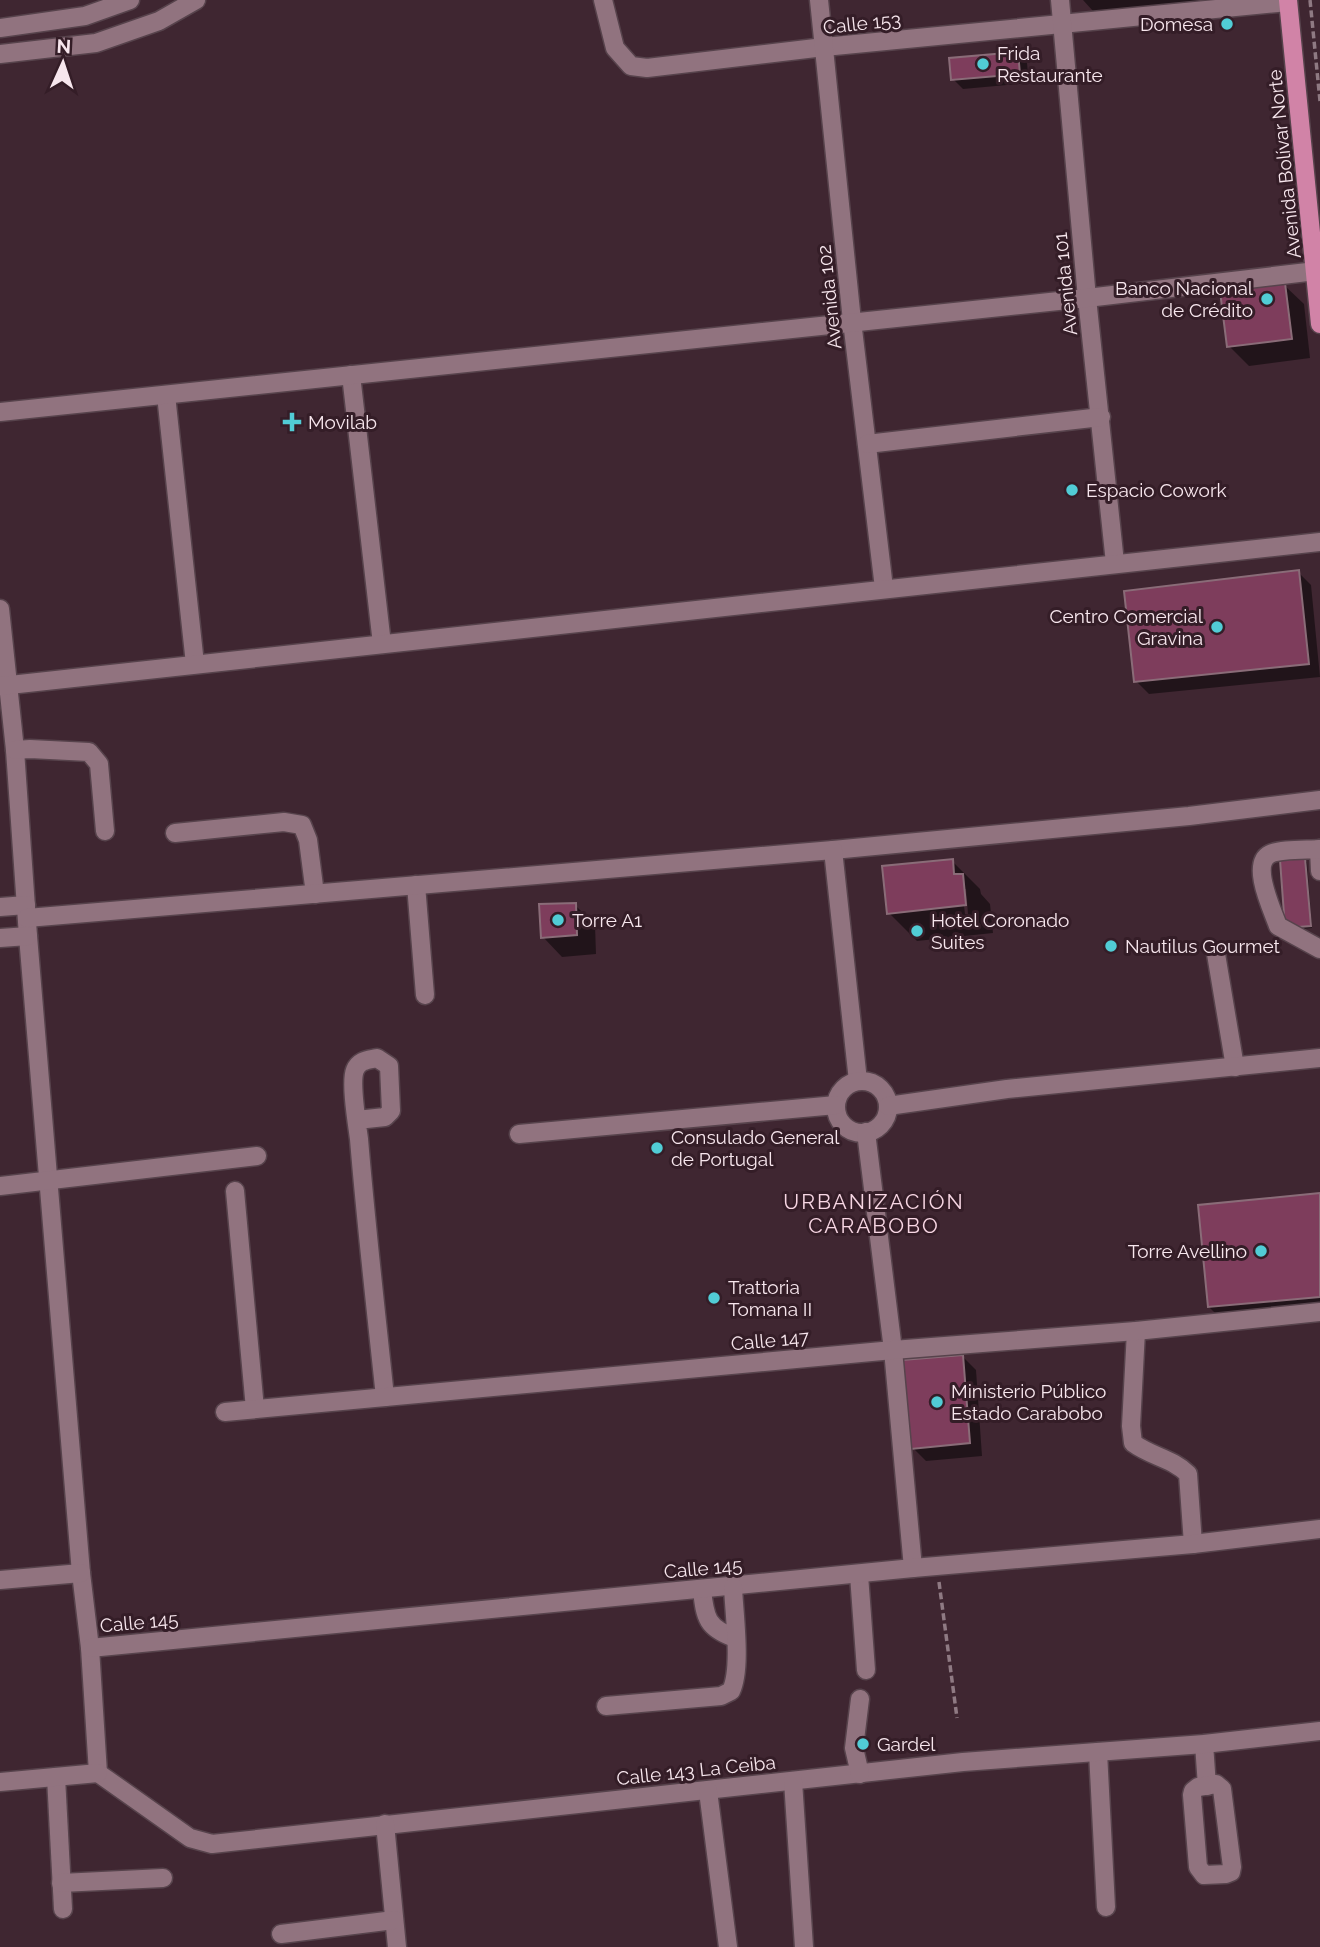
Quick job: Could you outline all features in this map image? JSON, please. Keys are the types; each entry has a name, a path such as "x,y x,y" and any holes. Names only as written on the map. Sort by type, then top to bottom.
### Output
{"main road":[{"name":"Avenida Bolívar Norte","path":"1288,1 1320,324"}],"street":[{"path":"0,28 85,16 130,0"},
{"path":"0,54 96,43 159,21 196,0"},
{"name":"Calle 153","path":"603,0 615,48 632,66 647,68 824,47 1288,1"},
{"name":"Avenida 102","path":"819,0 852,321 884,589"},
{"name":"Avenida 101","path":"1060,0 1087,298 1115,563"},
{"path":"0,412 1087,298 1316,271"},
{"path":"351,375 382,644"},
{"path":"166,395 195,664"},
{"path":"867,444 1101,417"},
{"path":"4,685 1320,542"},
{"path":"0,609 4,685 15,750 81,1573 90,1648 98,1773 0,1782"},
{"path":"15,750 89,752 99,764 105,831"},
{"path":"0,907 27,919 833,850 1189,816 1320,800"},
{"path":"175,833 284,822 302,825 308,840 315,894"},
{"path":"1320,872 1320,849 1271,854 1262,861 1260,871 1278,926 1320,949"},
{"path":"833,850 858,1081"},
{"path":"416,885 425,995"},
{"path":"0,938 27,919"},
{"path":"1216,954 1236,1067"},
{"path":"888,1106 1007,1090 1320,1058"},
{"path":"858,1081 878,1086 887,1098 885,1120 866,1132 858,1132 844,1125 839,1119 836,1105 845,1087 858,1081"},
{"path":"519,1133 836,1105"},
{"path":"357,1120 385,1397"},
{"path":"866,1132 893,1350 913,1568"},
{"path":"0,1186 257,1156"},
{"path":"235,1191 255,1409"},
{"name":"Calle 147","path":"225,1412 893,1350 1136,1331 1320,1312"},
{"path":"1136,1331 1131,1426 1133,1443 1149,1455 1177,1463 1188,1474 1192,1544"},
{"name":"Calle 145","path":"90,1648 913,1568 1192,1544 1320,1529"},
{"path":"0,1580 81,1573"},
{"path":"859,1575 866,1670"},
{"path":"606,1706 727,1694 735,1678 733,1587"},
{"path":"702,1590 708,1622 722,1634 735,1638"},
{"path":"860,1699 855,1748 860,1774"},
{"name":"Calle 143 La Ceiba","path":"98,1773 190,1838 212,1844 963,1762 1205,1744 1320,1731"},
{"path":"1205,1744 1207,1786"},
{"path":"1098,1752 1106,1907"},
{"path":"55,1777 63,1909"},
{"path":"793,1781 804,1947"},
{"path":"1216,1784 1222,1789 1232,1867 1231,1872 1226,1874 1204,1875 1198,1867 1192,1795 1198,1787 1207,1786 1216,1784"},
{"path":"708,1791 727,1947"},
{"path":"385,1824 397,1947"},
{"path":"61,1883 163,1878"},
{"path":"281,1934 394,1920"}],"path":[{"path":"1310,0 1320,101"},
{"path":"937,1566 957,1718"}],"building":[{"path":"1018,52 1020,74 951,80 949,58"},
{"path":"1285,283 1292,339 1227,347 1220,291"},
{"name":"Centro Comercial Gravina","path":"1299,570 1309,664 1134,682 1124,591"},
{"path":"1305,858 1311,926 1285,928 1280,860"},
{"path":"953,859 954,874 963,874 966,905 887,914 882,866"},
{"name":"Torre A1","path":"576,903 577,935 541,938 539,904"},
{"name":"Torre Avellino","path":"1320,1193 1320,1297 1208,1307 1198,1205"},
{"name":"Ministerio Público Estado Carabobo","path":"963,1355 970,1443 911,1449 902,1360"}],"place":[{"name":"Domesa","path":"1227,24"},
{"name":"Frida Restaurante","path":"983,64"},
{"name":"Banco Nacional de Crédito","path":"1267,299"},
{"name":"Movilab","path":"292,422"},
{"name":"Espacio Cowork","path":"1072,490"},
{"name":"Centro Comercial Gravina","path":"1217,627"},
{"name":"Torre A1","path":"558,920"},
{"name":"Hotel Coronado Suites","path":"917,931"},
{"name":"Nautilus Gourmet","path":"1111,946"},
{"name":"Consulado General de Portugal","path":"657,1148"},
{"name":"Torre Avellino","path":"1261,1251"},
{"name":"Trattoria Tomana II","path":"714,1298"},
{"name":"Ministerio Público Estado Carabobo","path":"937,1402"},
{"name":"Gardel","path":"863,1744"}],"district":[{"name":"URBANIZACIÓN CARABOBO","path":"874,1214"}]}
